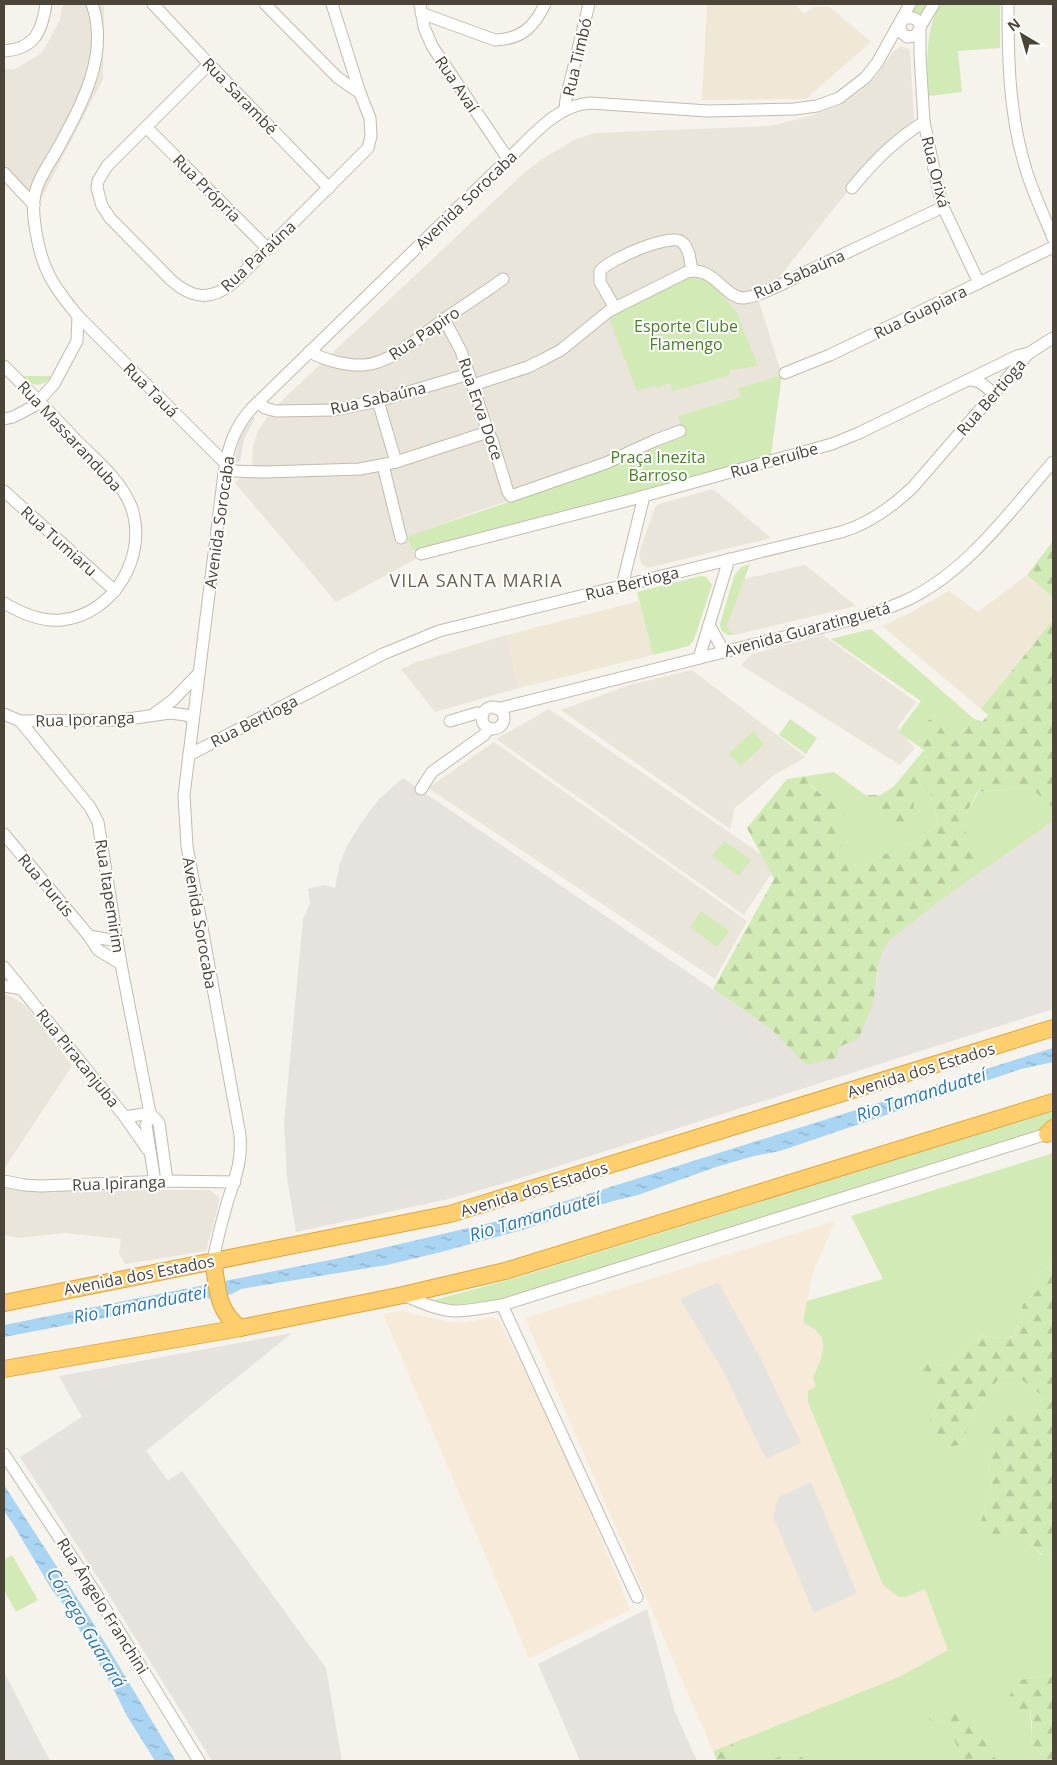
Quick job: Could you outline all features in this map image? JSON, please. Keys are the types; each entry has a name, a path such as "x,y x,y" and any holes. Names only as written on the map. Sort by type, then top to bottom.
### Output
{"highway":[{"name":"Avenida dos Estados","path":"4,1303 214,1268 450,1214 1053,1028"},
{"path":"4,1369 240,1328 403,1295 505,1271 1053,1102"},
{"path":"214,1268 222,1308 231,1322 240,1328"}],"street":[{"path":"4,51 15,50 26,45 40,32 46,4"},
{"name":"Rua Tauá","path":"92,4 97,23 97,39 92,76 76,113 38,184 34,205 39,250 47,274 60,295 78,316 225,464"},
{"name":"Rua Sarambé","path":"153,4 208,64 329,188"},
{"path":"265,4 338,78 360,93"},
{"name":"Rua Paraúna","path":"208,64 107,166 98,181 97,188 102,206 110,218 181,289 197,296 217,294 234,283 363,154 370,142 372,130 370,118 360,93 332,4"},
{"path":"421,8 495,40 505,40 529,30 545,4"},
{"name":"Rua Timbó","path":"565,110 589,4"},
{"name":"Avenida Sorocaba","path":"214,1268 228,1201 242,1153 187,846 184,796 225,464 230,443 237,428 258,402 508,159 565,110 578,104 590,103 708,111 808,108 839,98 870,73 886,49 910,4"},
{"path":"920,28 918,20 913,18 905,18 901,23 901,32 908,37 915,36 920,28 934,4"},
{"path":"1008,4 1008,68 1013,116 1024,165 1053,238"},
{"name":"Rua Avaí","path":"421,8 424,26 432,46 508,159"},
{"name":"Rua Orixá","path":"920,28 924,122 938,188 944,207 979,283"},
{"name":"Avenida Sorocaba","path":"886,49 895,41 908,37"},
{"name":"Rua Orixá","path":"908,37 920,55"},
{"path":"852,188 873,162 924,122"},
{"name":"Rua Própria","path":"146,127 268,249"},
{"path":"4,173 34,205"},
{"name":"Rua Sabaúna","path":"258,402 265,408 276,411 317,412 334,410 524,368 561,350 604,314 692,271 715,279 735,296 747,297 782,284 944,207"},
{"path":"615,308 599,279 600,271 610,263 645,246 678,240 682,242 687,249 692,271"},
{"name":"Rua Guapiara","path":"785,373 830,355 1053,247"},
{"name":"Rua Papiro","path":"309,352 323,358 351,364 364,365 376,363 390,357 503,279"},
{"path":"4,419 25,412 40,402 54,384 77,340 78,316"},
{"name":"Rua Erva Doce","path":"444,319 461,351 508,492 511,496 606,463 680,431"},
{"name":"Rua Peruíbe","path":"421,554 644,496 839,441 1017,356 1029,353 1053,338"},
{"name":"Rua Bertioga","path":"189,755 383,654 439,631 841,532 867,522 893,505 913,487 993,392 1029,353"},
{"name":"Rua Massaranduba","path":"4,366 112,476 124,493 133,514 135,541 128,572 115,591 88,611 61,620 46,620 32,616 4,603"},
{"path":"969,380 982,383 993,392"},
{"path":"378,401 396,462"},
{"path":"225,464 232,471 242,472 344,470 396,462 488,432"},
{"name":"Avenida Guaratinguetá","path":"500,714 540,699 864,616 894,606 923,592 950,574 974,552 1053,462"},
{"path":"383,465 401,538"},
{"name":"Rua Tumiaru","path":"4,490 115,591"},
{"path":"622,586 644,496"},
{"path":"699,658 729,559"},
{"path":"709,626 724,652"},
{"name":"Rua Iporanga","path":"151,716 173,700 199,673"},
{"path":"489,708 500,714 503,723 497,728 489,728 483,722 483,714 489,708"},
{"name":"Rua Iporanga","path":"20,721 121,720 170,713 180,713 193,719"},
{"path":"450,721 478,713 483,714"},
{"name":"Rua Itapemirim","path":"4,714 20,721 86,803 98,822 121,964 150,1113 146,1125 150,1151 161,1182"},
{"path":"421,790 432,772 484,735 489,728"},
{"name":"Rua Purús","path":"4,834 98,950 121,964"},
{"path":"88,936 117,941"},
{"name":"Rua Piracanjuba","path":"4,967 125,1117 150,1151"},
{"path":"4,986 22,989"},
{"path":"125,1117 150,1113"},
{"name":"Rua Itapemirim","path":"150,1113 159,1123 161,1182"},
{"path":"403,1295 435,1308 453,1311 465,1311 502,1304 1051,1132"},
{"name":"Rua Ipiranga","path":"4,1181 41,1186 161,1182 235,1182"},
{"path":"502,1304 637,1598"},
{"name":"Rua Ângelo Franchini","path":"4,1454 93,1589 199,1761"}],"shaded area":[{"path":"63,4 101,4 104,7 103,79 35,211 4,177 4,68 13,70 42,53 60,20"},
{"path":"707,4 794,4 805,14 812,7 830,7 871,42 806,99 702,100"},
{"path":"901,46 910,50 914,120 874,158 777,280 755,289 782,375 738,388 740,397 678,416 684,437 605,469 472,513 408,537 416,559 336,602 235,483 252,467 253,447 257,433 276,406 525,172 542,159 576,139 596,133 770,126 810,116 840,105 862,90 876,76 893,52"},
{"path":"252,416 255,418 244,439 240,462 234,462 240,437"},
{"path":"713,489 771,538 647,568 641,563 639,553 655,507 659,504"},
{"path":"805,565 856,606 735,635 729,631 727,626 744,579"},
{"path":"1027,575 1053,597 1053,620 981,709 882,626 949,591 978,612"},
{"path":"639,601 653,655 519,688 506,635"},
{"path":"506,635 519,688 435,712 401,669 417,662"},
{"path":"823,635 916,702 897,728 915,748 900,765 741,665 752,654"},
{"path":"692,670 806,757 774,775 735,808 730,829 561,710 629,685"},
{"path":"549,709 777,865 744,915 496,739"},
{"path":"494,742 747,921 715,979 428,788"},
{"path":"403,778 771,1029 806,1065 839,1047 874,1000 880,958 884,947 891,939 944,898 1053,821 1053,1009 505,1183 444,1200 296,1232 287,1178 284,1123 303,919 310,903 308,889 324,885 335,888 340,863 347,846 361,823 379,799"},
{"path":"4,994 26,1006 72,1066 4,1169"},
{"path":"4,1187 22,1190 210,1190 220,1198 206,1251 125,1264 119,1253 121,1239 65,1233 17,1238 4,1235"},
{"path":"835,1221 812,1276 803,1323 812,1327 819,1334 824,1345 824,1354 813,1378 909,1597 925,1589 948,1650 899,1677 713,1751 525,1318"},
{"path":"718,1282 760,1357 801,1443 766,1459 723,1371 680,1299"},
{"path":"402,1311 448,1322 463,1323 493,1317 500,1322 572,1467 630,1610 529,1658 383,1314"},
{"path":"292,1333 146,1451 168,1481 182,1471 326,1668 342,1761 212,1761 102,1584 20,1457 82,1417 59,1376"},
{"path":"811,1482 857,1593 814,1613 773,1516 779,1497"},
{"path":"647,1609 675,1712 697,1761 580,1761 538,1664"},
{"path":"4,1672 50,1761 4,1761"}],"green space":[{"path":"915,4 928,4 921,19 910,13"},
{"path":"940,4 1000,4 1000,48 958,51 962,92 929,96 927,60 929,38 931,26"},
{"name":"Esporte Clube Flamengo","path":"688,278 701,278 709,282 736,311 758,366 730,370 730,375 673,391 670,383 657,388 656,385 637,391 610,321 611,316"},
{"name":"Praça Inezita Barroso","path":"782,375 771,455 514,526 413,551 407,537 603,470 684,437 678,416 740,397 738,388"},
{"path":"20,376 53,376 44,383 36,385"},
{"path":"1053,541 1053,597 1027,575"},
{"path":"750,564 727,626 729,631 735,635 728,635 721,630 720,624 734,576 741,567"},
{"path":"701,576 706,577 712,585 694,640 689,646 653,655 637,592"},
{"path":"1053,620 1053,808 1030,787 977,792 966,814 966,843 974,848 974,868 950,886 944,898 891,939 886,945 878,967 873,1003 859,1038 839,1047 836,1058 806,1065 771,1029 713,989 774,879 747,828 787,779 814,775 815,781 810,786 824,796 840,796 847,804 847,813 837,821 843,828 840,839 851,878 868,862 915,841 938,825 929,789 915,796 912,820 896,831 880,804 865,795 881,795 894,786 924,750 920,726 934,717 952,744 973,718 982,722 988,715 981,709"},
{"path":"871,629 973,718 952,744 924,750 898,732 921,701 831,639"},
{"path":"790,719 817,738 806,754 779,735"},
{"path":"753,731 764,744 741,766 729,754"},
{"path":"834,772 865,795 912,820 914,796 929,789 938,825 915,841 868,862 851,878 839,838 837,821 840,796 824,796 810,785 815,781 814,775"},
{"path":"1030,787 1053,808 1053,821 944,898 950,886 974,868 966,843 966,814 978,792"},
{"path":"724,841 751,860 739,876 712,856"},
{"path":"701,911 729,931 717,947 690,927"},
{"path":"1053,1111 1053,1122 1037,1132 505,1298 468,1304 431,1301 519,1277"},
{"path":"1053,1153 1053,1261 1035,1279 1038,1290 1023,1304 1015,1336 995,1339 981,1335 950,1366 924,1363 943,1393 931,1417 961,1444 976,1409 1000,1377 1017,1376 1044,1397 1033,1411 985,1449 992,1484 980,1525 1015,1531 1042,1555 1053,1551 1053,1675 1019,1680 1030,1712 1031,1745 1039,1750 1043,1761 809,1761 796,1754 780,1756 769,1761 735,1761 733,1757 733,1743 899,1677 948,1650 925,1589 903,1597 895,1594 883,1585 808,1402 808,1391 816,1387 813,1378 820,1361 823,1346 819,1333 803,1323 807,1301 883,1279 851,1216"},
{"path":"1053,1261 1053,1551 1043,1555 1015,1532 997,1546 980,1525 992,1484 985,1449 998,1418 1032,1411 1044,1397 1017,1376 1000,1377 976,1409 961,1444 945,1449 928,1437 931,1417 943,1393 917,1376 924,1363 950,1366 981,1335 995,1339 1015,1336 1023,1304 1038,1290 1035,1279"},
{"path":"12,1555 38,1600 16,1612 4,1590 4,1560"},
{"path":"1053,1675 1053,1761 1043,1761 1039,1750 1031,1746 1032,1724 1030,1711 1017,1714 1005,1703 1019,1680"},
{"path":"947,1709 970,1719 974,1727 991,1744 990,1753 998,1761 964,1761 951,1733 930,1720 929,1714"},
{"path":"733,1743 733,1757 735,1761 717,1761 713,1751"},
{"path":"796,1754 809,1761 769,1761 780,1756"}],"water":[{"name":"Rio Tamanduateí","path":"1053,1048 1053,1062 1021,1069 780,1151 716,1167 638,1195 609,1202 522,1230 387,1265 241,1289 232,1294 186,1303 157,1305 104,1318 4,1337 4,1325 340,1258 515,1217"},
{"name":"Córrego Guarará","path":"4,1485 92,1621 176,1761 155,1761 127,1716 68,1610 52,1590 4,1511"}],"district":[{"name":"VILA SANTA MARIA","path":"476,581"}]}
